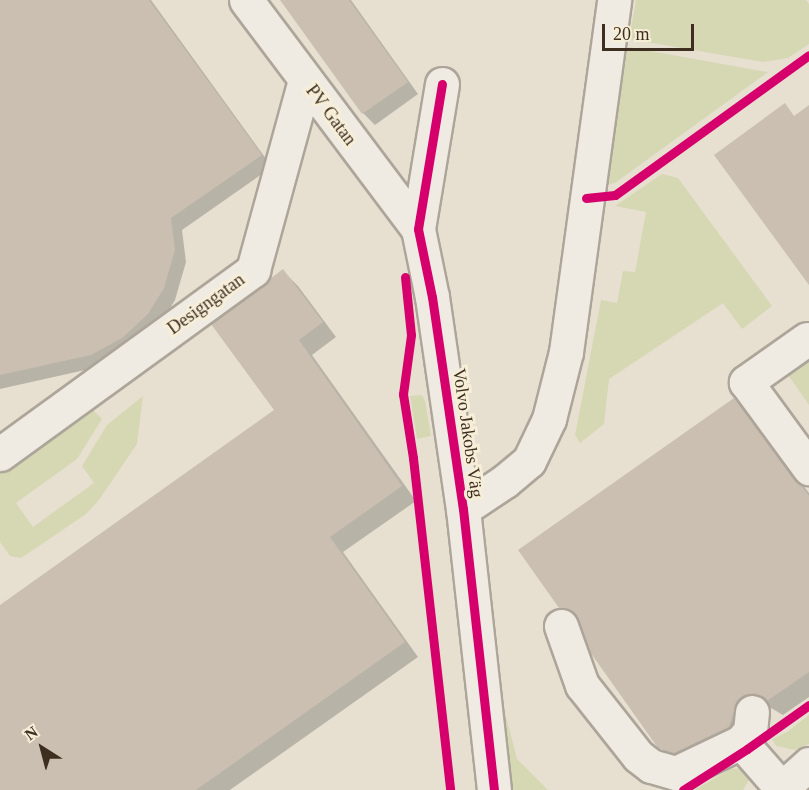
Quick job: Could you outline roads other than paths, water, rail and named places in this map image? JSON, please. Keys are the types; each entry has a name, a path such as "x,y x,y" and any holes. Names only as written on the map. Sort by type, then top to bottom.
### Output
{"street":[{"name":"PV Gatan","path":"246,0 418,229"},
{"name":"Volvo Jakobs Väg","path":"463,509 505,481 529,461 549,419 566,352 614,0"},
{"name":"Designgatan","path":"0,454 253,270 305,80"},
{"name":"Volvo Jakobs Väg","path":"442,84 418,229 432,297 463,509 494,790"},
{"path":"807,339 746,382 768,426 809,468"},
{"path":"561,626 582,685 638,756 651,766 676,773 746,727 781,789 809,764"}]}
